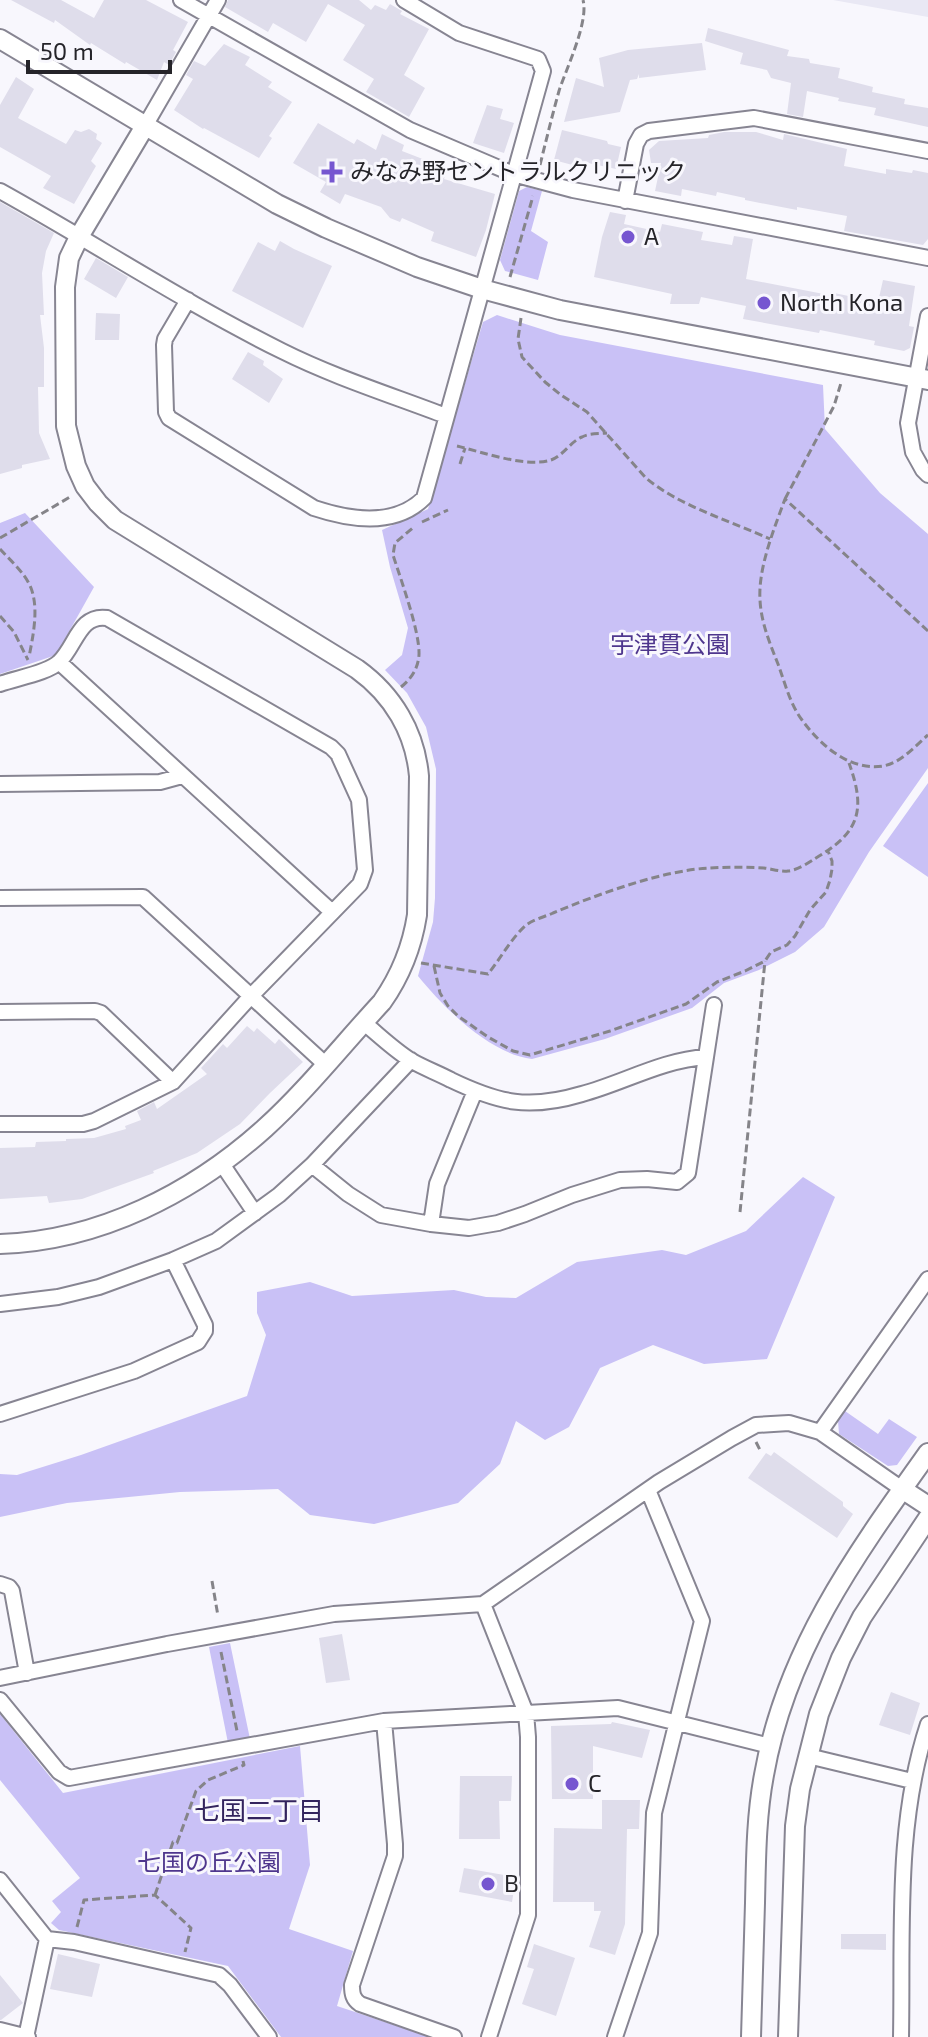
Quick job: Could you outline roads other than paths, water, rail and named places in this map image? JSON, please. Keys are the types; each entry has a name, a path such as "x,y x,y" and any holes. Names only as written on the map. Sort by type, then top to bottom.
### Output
{"street":[{"path":"181,0 410,130 513,174 625,201 928,258"},
{"path":"0,1244 40,1239 102,1225 154,1204 222,1164 267,1126 363,1022 392,987 414,933 418,906 418,763 409,732 390,699 371,679 115,520 85,486 76,466 66,426 65,287 69,258 218,0"},
{"path":"188,300 164,345 166,412 176,423 325,512 380,520 416,507 424,498 543,71 538,59 459,33 404,0"},
{"path":"0,39 277,204 417,267 560,310 922,378"},
{"path":"625,201 636,144 641,135 649,131 754,118 928,151"},
{"path":"0,191 235,327 343,378 446,416"},
{"path":"928,316 922,378 908,423 913,452 928,475"},
{"path":"0,684 59,662 84,624 98,616 107,618 331,747 338,754 359,800 365,870 360,884 173,1082 83,1124 0,1124"},
{"path":"59,662 332,912"},
{"path":"0,784 160,782 182,776"},
{"path":"0,898 143,897 325,1064"},
{"path":"312,1165 381,1215 469,1228 498,1223 620,1180 677,1182 688,1173 714,1005"},
{"path":"0,1012 101,1013 173,1082"},
{"path":"363,1022 411,1060 475,1091 506,1101 555,1101 693,1058 706,1057"},
{"path":"0,1304 58,1297 99,1287 216,1241 279,1195 312,1165 411,1060"},
{"path":"431,1224 437,1184 475,1091"},
{"path":"222,1164 255,1213"},
{"path":"0,1414 134,1371 198,1342 205,1325 173,1260"},
{"path":"820,1432 928,1279"},
{"path":"0,1678 334,1614 483,1604 648,1490 756,1425 789,1423 820,1432 928,1506"},
{"path":"751,2037 757,1843 763,1776 770,1746 788,1688 809,1637 849,1566 928,1453"},
{"path":"615,2037 650,1933 654,1813 702,1621 648,1490"},
{"path":"788,2037 795,1826 819,1714 841,1658 862,1617 928,1518"},
{"path":"0,1584 12,1591 27,1673"},
{"path":"483,1604 526,1713 528,1737 528,1915 489,2037"},
{"path":"0,1700 59,1772 69,1778 384,1721 618,1708 770,1746"},
{"path":"384,1721 395,1856 352,1993 360,2004 454,2037"},
{"path":"901,2037 904,1870 912,1781 928,1724"},
{"path":"808,1756 912,1781"},
{"path":"0,1880 47,1939 74,1942 214,1973 224,1978 269,2037"},
{"path":"0,2030 27,2037 47,1939"}],"place":[{"name":"みなみ野セントラルクリニック","path":"332,172"},
{"name":"A","path":"628,237"},
{"name":"North Kona","path":"764,303"},
{"name":"C","path":"572,1784"},
{"name":"B","path":"488,1884"}],"district":[{"name":"七国二丁目","path":"259,1811"}],"park label":[{"name":"宇津貫公園","path":"670,645"},
{"name":"七国の丘公園","path":"209,1863"}]}
